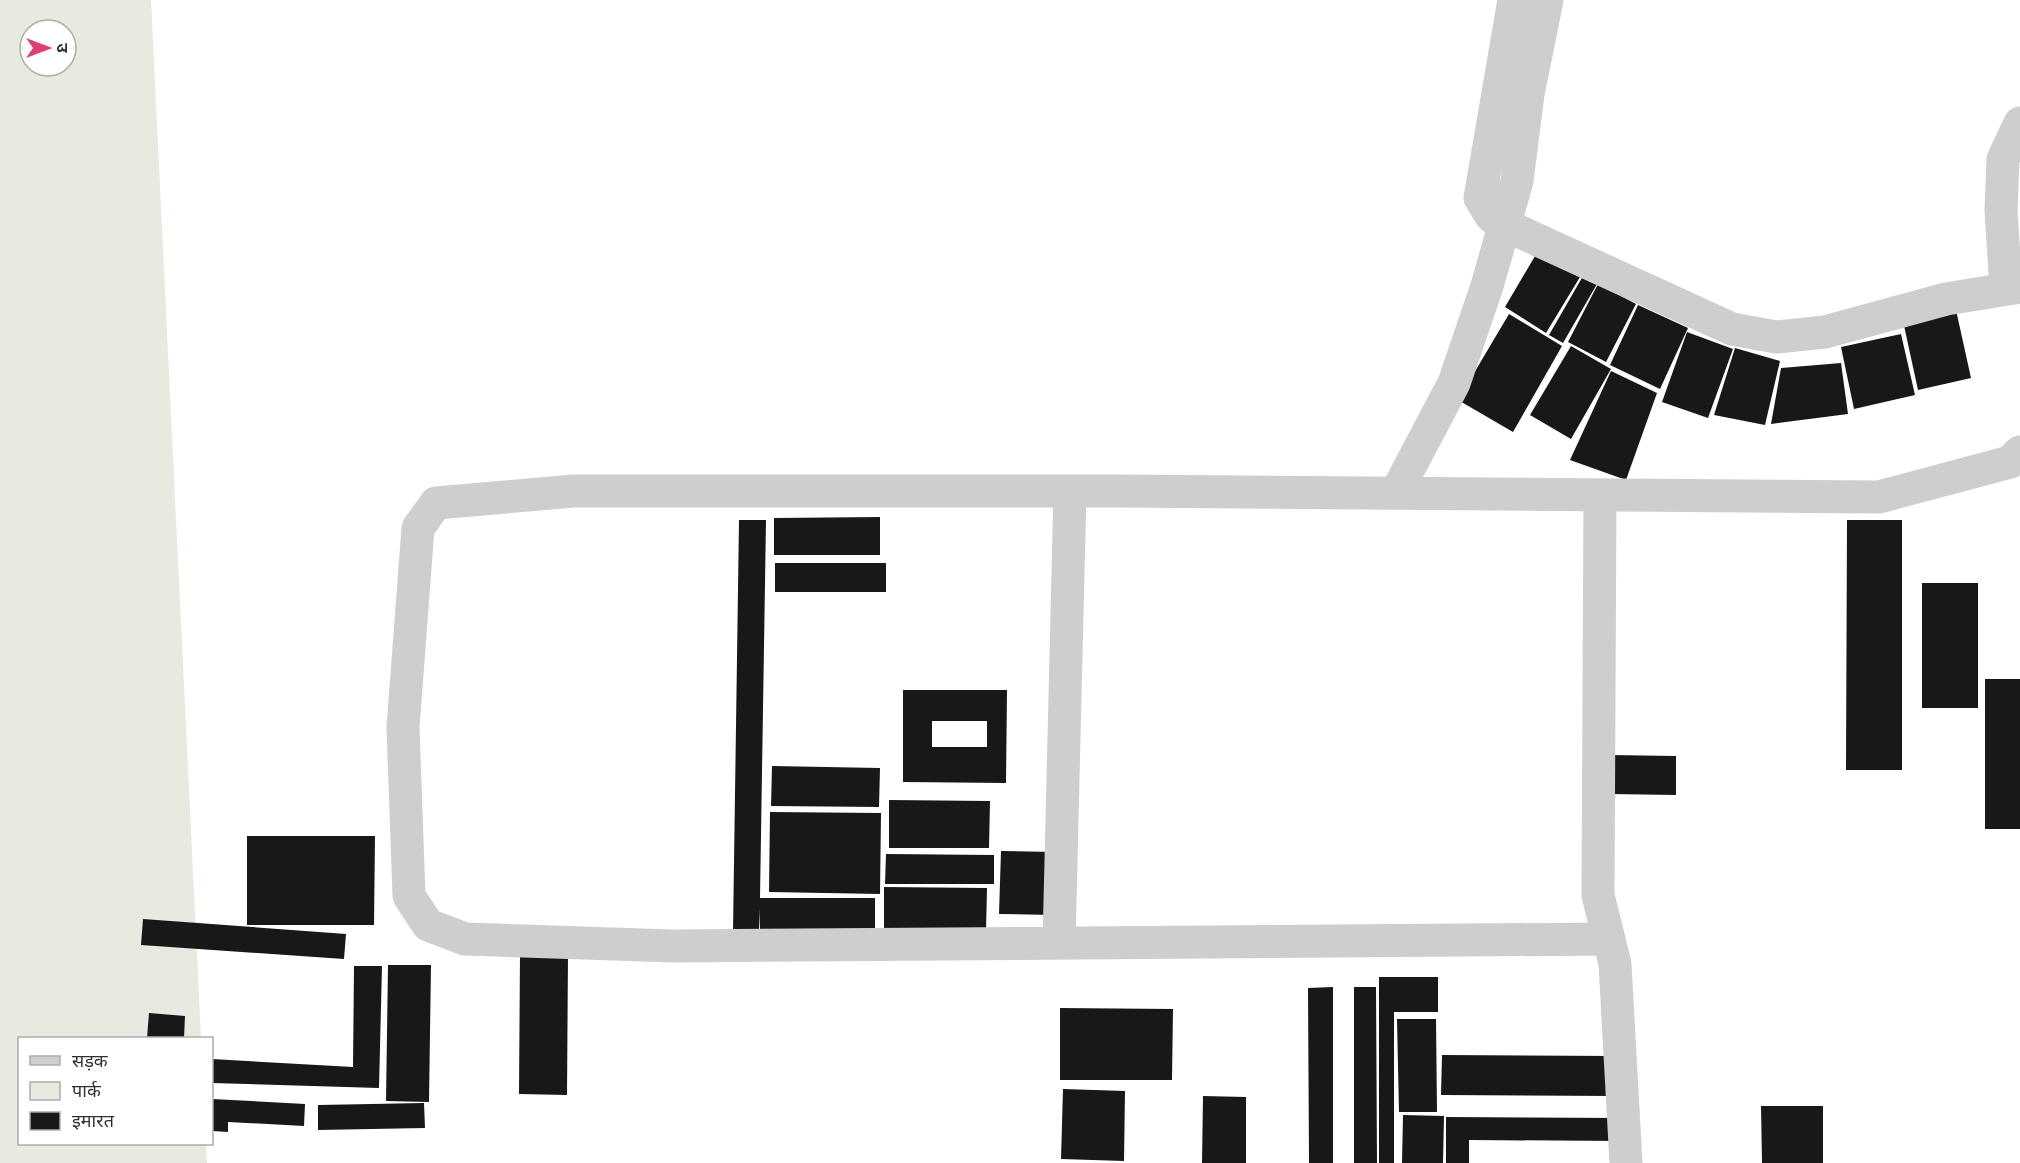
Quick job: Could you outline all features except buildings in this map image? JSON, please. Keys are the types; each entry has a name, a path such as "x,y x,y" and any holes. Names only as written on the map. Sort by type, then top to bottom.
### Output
{"street":[{"path":"1514,0 1480,198 1491,216 1505,225 1732,329 1776,337 1825,332 1946,299 2013,288 2001,210 2004,159 2020,123"},
{"path":"1396,493 1454,383 1487,286 1517,181 1528,94 1547,0"},
{"path":"1609,939 673,946 465,939 428,925 409,896 403,727 418,528 436,503 574,491 1070,491 1879,497 2010,462 2020,452"},
{"path":"1059,943 1070,491"},
{"path":"1600,495 1598,895 1615,964 1626,1163"}],"green space":[{"path":"0,0 151,0 201,1037 18,1037 18,1145 206,1145 207,1163 0,1163"}]}
